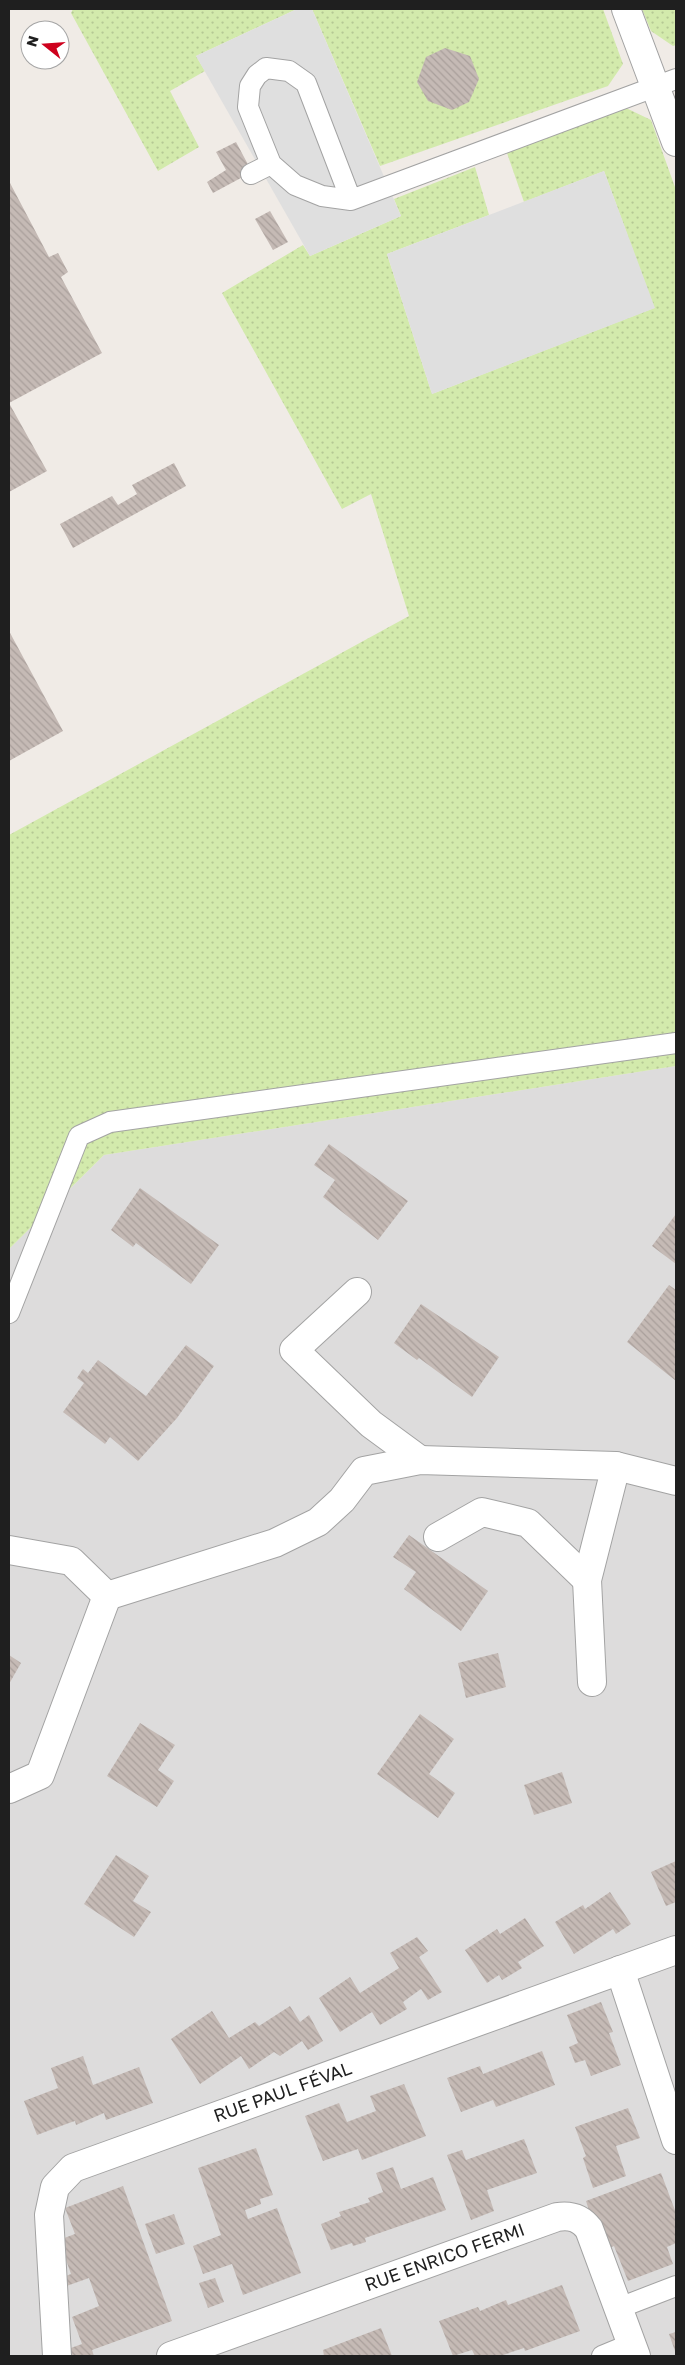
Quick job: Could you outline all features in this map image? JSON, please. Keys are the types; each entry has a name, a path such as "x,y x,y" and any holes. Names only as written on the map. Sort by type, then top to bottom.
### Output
{"street":[{"path":"626,9 666,83 676,142"},
{"path":"357,1292 294,1350 371,1424 420,1460"},
{"path":"107,1596 275,1543 318,1522 342,1500 364,1471 420,1460 616,1466 676,1480"},
{"path":"592,1682 587,1580 616,1466"},
{"path":"438,1537 482,1512 528,1523 587,1580"},
{"path":"9,1550 71,1561 107,1596"},
{"path":"9,1789 40,1775 107,1596"},
{"name":"RUE PAUL FÉVAL","path":"57,2356 49,2215 55,2187 73,2168 676,1950"},
{"path":"620,1970 676,2140"},
{"name":"RUE ENRICO FERMI","path":"171,2356 557,2217 574,2217 586,2225 634,2350"}],"lane":[{"path":"351,200 306,83 289,71 266,68 257,75 250,86 248,107 271,164 295,185 322,196 351,200 666,83"},
{"path":"251,174 271,164"},
{"path":"9,1313 79,1136 110,1122 676,1043"},
{"path":"619,2308 676,2286"},
{"path":"602,2356 634,2350"}],"shaded area":[{"path":"297,9 312,9 401,216 310,256 196,56"},
{"path":"604,171 655,308 432,394 387,254"},
{"path":"676,1066 676,2356 9,2356 9,1249 104,1155"}],"green space":[{"path":"73,9 297,9 196,56 205,71 170,91 199,147 158,171 71,13"},
{"path":"312,9 603,9 623,64 608,86 380,166"},
{"path":"642,9 676,9 676,45 673,46 651,31"},
{"path":"626,108 651,120 676,190 676,1066 104,1155 9,1249 9,835 409,616 371,494 342,509 222,293 303,245 310,256 401,216 394,199 475,167 489,215 387,254 432,394 654,308 604,171 524,202 507,153"}],"building":[{"path":"445,48 470,56 479,79 469,102 452,110 428,101 417,82 426,57"},
{"path":"236,142 252,172 213,193 207,182 226,170 216,152"},
{"path":"10,183 49,257 58,253 68,272 61,277 102,353 9,403"},
{"path":"270,211 288,242 273,250 255,219"},
{"path":"9,403 47,471 9,492"},
{"path":"174,463 186,486 73,548 60,524 112,496 118,505 137,494 132,485"},
{"path":"9,631 63,731 9,761"},
{"path":"329,1144 408,1201 378,1240 323,1197 335,1180 314,1165"},
{"path":"140,1188 219,1245 191,1284 136,1243 133,1247 111,1230"},
{"path":"676,1214 676,1264 652,1246"},
{"path":"669,1285 676,1290 676,1381 627,1342"},
{"path":"421,1304 499,1357 472,1397 419,1358 417,1360 394,1343"},
{"path":"186,1345 214,1366 177,1418 138,1461 110,1437 105,1444 63,1412 84,1383 77,1378 83,1369 88,1373 98,1360 146,1396"},
{"path":"409,1535 488,1591 461,1631 404,1589 416,1572 393,1557"},
{"path":"498,1653 506,1687 466,1698 458,1663"},
{"path":"9,1655 21,1663 9,1684"},
{"path":"420,1714 454,1739 429,1774 455,1793 438,1818 377,1774"},
{"path":"140,1723 175,1745 158,1770 174,1781 157,1807 107,1776"},
{"path":"562,1772 572,1803 534,1815 524,1785"},
{"path":"116,1855 149,1876 133,1901 151,1912 134,1937 84,1904"},
{"path":"676,1861 676,1902 666,1906 651,1872"},
{"path":"610,1892 631,1924 616,1934 613,1929 574,1954 555,1922 583,1905 585,1909"},
{"path":"525,1918 544,1946 518,1962 522,1968 502,1980 499,1975 487,1983 465,1950 497,1929 500,1934"},
{"path":"417,1937 428,1951 419,1957 442,1992 428,2000 421,1989 403,2002 407,2009 380,2025 372,2012 340,2032 319,1998 350,1977 360,1993 399,1968 390,1953"},
{"path":"601,2002 613,2032 609,2033 621,2065 591,2076 585,2060 575,2063 569,2047 578,2043 567,2015"},
{"path":"290,2006 300,2022 309,2015 323,2041 308,2050 302,2041 280,2056 274,2052 249,2069 241,2056 200,2084 171,2039 212,2011 229,2038 255,2022 259,2026"},
{"path":"542,2051 555,2085 496,2107 493,2100 461,2112 447,2078 480,2066 483,2074"},
{"path":"83,2056 93,2085 139,2067 153,2103 106,2120 104,2113 76,2125 75,2121 37,2135 24,2101 58,2088 51,2068"},
{"path":"404,2084 426,2136 362,2160 358,2149 323,2161 305,2116 339,2103 347,2122 376,2111 370,2096"},
{"path":"628,2108 640,2138 616,2146 626,2176 593,2188 583,2158 586,2156 575,2127"},
{"path":"524,2139 537,2173 487,2190 494,2211 471,2220 447,2155 462,2150 466,2160"},
{"path":"256,2148 273,2195 260,2199 261,2204 245,2210 248,2219 277,2208 301,2273 243,2295 232,2264 203,2274 193,2246 221,2235 198,2168"},
{"path":"393,2167 401,2189 433,2177 446,2210 365,2238 366,2242 353,2246 352,2243 331,2250 321,2224 341,2216 339,2212 370,2202 368,2198 383,2192 376,2173"},
{"path":"661,2173 676,2213 676,2243 667,2247 673,2264 628,2281 614,2246 602,2251 586,2201"},
{"path":"123,2186 172,2321 92,2350 94,2356 71,2356 68,2349 82,2344 72,2317 99,2306 89,2278 61,2288 58,2279 71,2274 59,2240 75,2234 65,2208"},
{"path":"174,2214 185,2244 156,2254 145,2224"},
{"path":"215,2278 224,2302 208,2308 199,2283"},
{"path":"562,2285 580,2331 525,2351 524,2348 500,2356 475,2356 472,2350 453,2356 439,2321 478,2307 480,2311 506,2300 508,2305"},
{"path":"381,2328 392,2356 324,2356 323,2350"},
{"path":"676,2332 676,2354 669,2334"}]}
